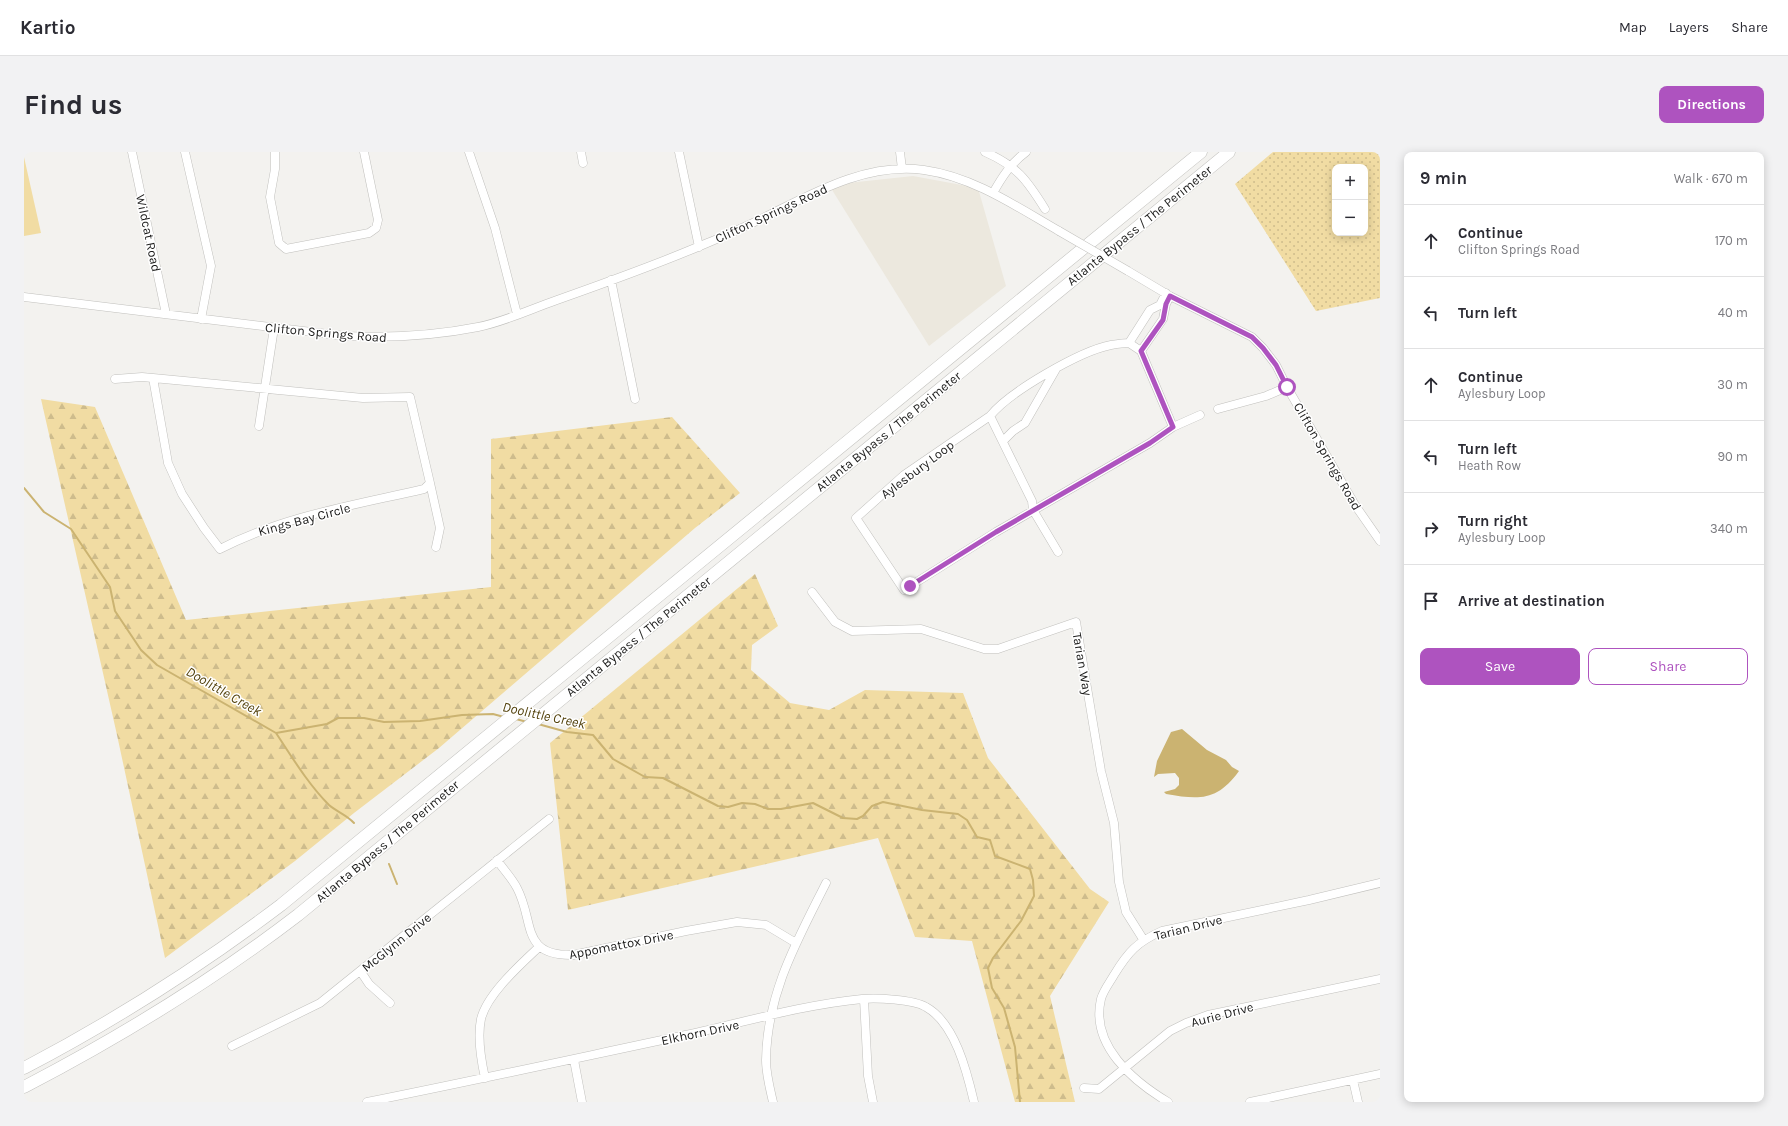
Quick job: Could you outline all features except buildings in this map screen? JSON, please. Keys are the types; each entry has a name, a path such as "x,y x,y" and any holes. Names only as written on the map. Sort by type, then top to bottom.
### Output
{"highway":[{"name":"Atlanta Bypass / The Perimeter","path":"24,1068 107,1022 216,953 281,905 1201,152"},
{"name":"Atlanta Bypass / The Perimeter","path":"24,1087 132,1028 245,956 370,857 515,736 1229,152"}],"street":[{"name":"Wildcat Road","path":"132,152 166,314"},
{"path":"186,152 210,266 201,319"},
{"path":"275,152 275,169 270,197 279,243 286,249 369,233 376,228 378,220 364,152"},
{"path":"469,152 495,228 517,314"},
{"path":"581,152 583,163"},
{"path":"679,152 699,247"},
{"path":"900,152 902,169"},
{"path":"985,152 1011,165 1024,179 1045,209"},
{"path":"993,193 1001,178 1011,165 1026,152"},
{"name":"Clifton Springs Road","path":"24,297 345,336 391,338 435,334 480,327 611,280 699,247 827,187 873,173 902,169 924,170 969,183 993,193 1168,295 1252,337 1276,365 1287,387 1355,505 1380,541"},
{"path":"611,280 635,399"},
{"path":"1168,295 1160,305 1150,310 1129,343 1141,351 1173,427"},
{"path":"1141,351 1163,320 1168,295"},
{"path":"1142,324 1146,331 1155,332"},
{"path":"259,426 274,328"},
{"name":"Aylesbury Loop","path":"1129,343 1099,349 1057,368 1030,383 995,409 990,416 904,476 856,518 904,590 1033,510 1150,443 1173,427 1200,415"},
{"path":"1003,441 1013,431 1026,423 1057,368"},
{"path":"115,380 142,377 265,390 363,398 410,397 440,528 436,547"},
{"name":"Kings Bay Circle","path":"153,378 168,463 182,494 204,528 220,549 248,535 293,519 424,489 430,483"},
{"path":"1218,409 1266,396 1287,387"},
{"path":"990,416 1032,501 1033,510 1058,552"},
{"name":"Tarian Way","path":"812,592 835,622 852,631 921,629 984,649 998,650 1076,622 1101,771 1114,823 1119,882 1126,912 1144,939"},
{"name":"McGlynn Drive","path":"232,1046 320,1003 361,972 549,819"},
{"path":"485,1078 481,1062 480,1028 484,1010 496,992 538,947 517,887 497,860"},
{"path":"773,1102 766,1060 770,1016 785,965 826,883"},
{"name":"Tarian Drive","path":"1168,1102 1125,1068 1104,1040 1100,1015 1101,999 1123,962 1144,939 1162,931 1309,900 1380,883"},
{"name":"Appomattox Drive","path":"538,947 559,955 573,955 686,931 737,922 766,925 796,943"},
{"path":"361,972 369,984 390,1003"},
{"name":"Aurie Drive","path":"1084,1088 1099,1089 1170,1030 1208,1015 1380,978"},
{"path":"864,999 868,1076 874,1102"},
{"name":"Elkhorn Drive","path":"367,1102 574,1060 770,1016 835,1003 864,999 900,1000 925,1006 938,1017 950,1033 959,1051 974,1102"},
{"path":"574,1060 582,1102"},
{"path":"1250,1102 1380,1074"},
{"path":"1353,1080 1358,1102"}],"shaded area":[{"path":"913,176 978,188 1006,286 929,346 829,185"},
{"path":"1182,729 1207,750 1226,760 1232,767 1239,771 1231,781 1215,793 1198,797 1166,794 1164,792 1175,789 1179,785 1179,778 1175,773 1158,774 1154,777 1157,761 1171,732"}],"green space":[{"path":"1273,152 1380,152 1380,298 1316,311 1235,184"},
{"path":"24,157 41,233 24,236"},
{"path":"41,399 95,407 186,620 491,587 491,439 672,417 740,493 695,528 439,748 354,813 295,861 165,958 117,735"},
{"path":"755,574 778,626 752,645 751,670 790,703 829,710 865,690 963,693 988,758 1090,889 1109,902 1050,996 1075,1102 1015,1102 972,941 915,937 878,838 568,910 550,743"}],"waterway":[{"name":"Doolittle Creek","path":"24,488 44,512 71,529 110,587 115,611 141,650 157,665 276,733 327,724 338,718 364,718 384,722 420,721 462,715 493,714 504,717"},
{"name":"Doolittle Creek","path":"516,719 527,722"},
{"name":"Doolittle Creek","path":"538,724 567,732 593,735 613,759 645,777 663,778 718,806 728,807 742,803 755,804 768,809 781,809 813,803 843,818 857,819 863,816 872,806 883,802 922,810 958,814 967,820 977,837 990,840 995,856 1030,869 1033,880 1034,896 1021,921 993,958 988,968 992,988 1004,1008 1015,1047 1020,1102"},
{"path":"276,733 321,797 335,810 354,823"},
{"path":"389,864 397,884"}],"route":[{"path":"910,586 996,532 1150,443 1173,427 1168,412 1141,351 1163,320 1166,304 1170,296 1252,337 1276,365 1287,387"}]}
